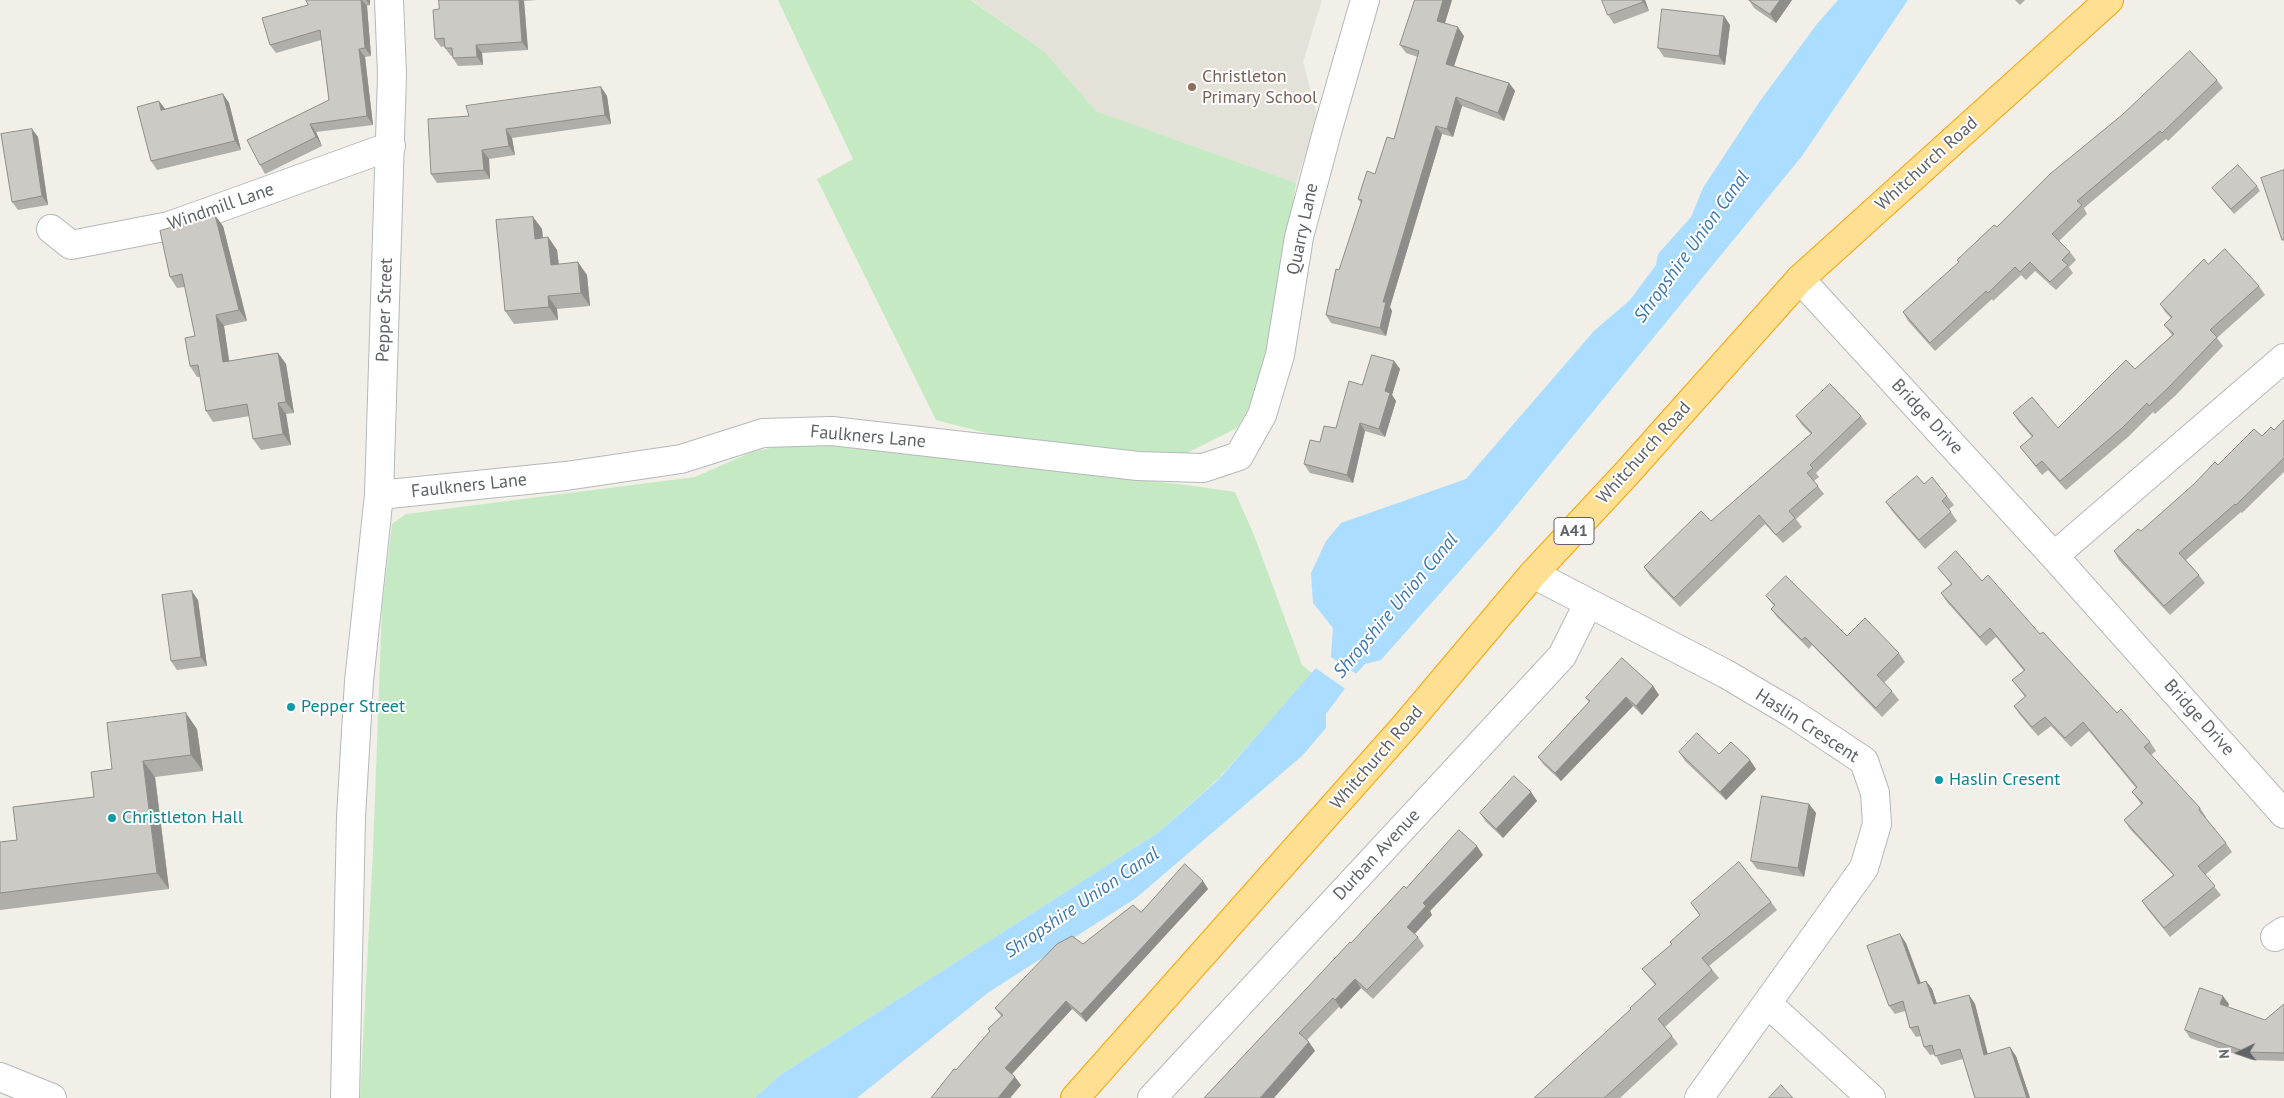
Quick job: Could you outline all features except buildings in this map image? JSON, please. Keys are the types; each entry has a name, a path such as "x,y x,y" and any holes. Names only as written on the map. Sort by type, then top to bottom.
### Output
{"highway":[{"name":"Whitchurch Road","path":"1084,1095 1405,726 1534,574 1800,279 2109,0"}],"street":[{"name":"Pepper Street","path":"345,1098 351,817 359,681 379,495 391,146 392,74 389,0"},
{"name":"Quarry Lane","path":"1239,456 1262,415 1280,354 1299,237 1327,132 1366,0"},
{"name":"Windmill Lane","path":"51,229 71,245 169,226 391,146"},
{"name":"Bridge Drive","path":"1800,279 2054,556 2284,814"},
{"path":"2054,556 2284,358"},
{"name":"Faulkners Lane","path":"379,495 547,478 682,459 763,433 832,431 1138,466 1203,468 1239,456"},
{"name":"Haslin Crescent","path":"1534,574 1588,604 1726,674 1792,713 1864,761 1875,793 1877,824 1864,868 1699,1098"},
{"name":"Durban Avenue","path":"1152,1098 1562,656 1588,604"},
{"path":"1767,1004 1870,1098"},
{"path":"0,1077 52,1098"}],"shaded area":[{"name":"Christleton Primary School","path":"972,0 1322,0 1303,62 1318,119 1296,183 1096,111 1045,52"}],"green space":[{"path":"778,0 971,0 1045,52 1096,111 1296,183 1271,344 1253,400 1237,428 1183,455 1127,453 994,435 936,420 817,179 853,159"},
{"path":"829,443 1235,492 1254,535 1302,665 1312,673 1219,778 1159,832 780,1075 755,1098 360,1098 373,851 382,607 392,524 406,514 695,477 752,452 779,446"}],"water":[{"name":"Shropshire Union Canal","path":"1838,0 1908,0 1802,156 1497,529 1381,660 1365,664 1354,676 1326,714 1326,728 1302,756 1136,898 989,992 857,1098 755,1098 780,1075 1159,832 1219,779 1314,670 1331,656 1333,628 1313,603 1311,573 1326,541 1341,523 1466,479 1594,331 1630,300 1656,265 1658,254 1691,217 1703,188 1760,101 1817,24"}],"pier":[{"path":"1328,655 1358,675 1347,690 1314,667"}],"place":[{"name":"Christleton Primary School","path":"1192,87"},
{"name":"Pepper Street","path":"291,707"},
{"name":"Haslin Cresent","path":"1939,780"},
{"name":"Christleton Hall","path":"112,818"}]}
